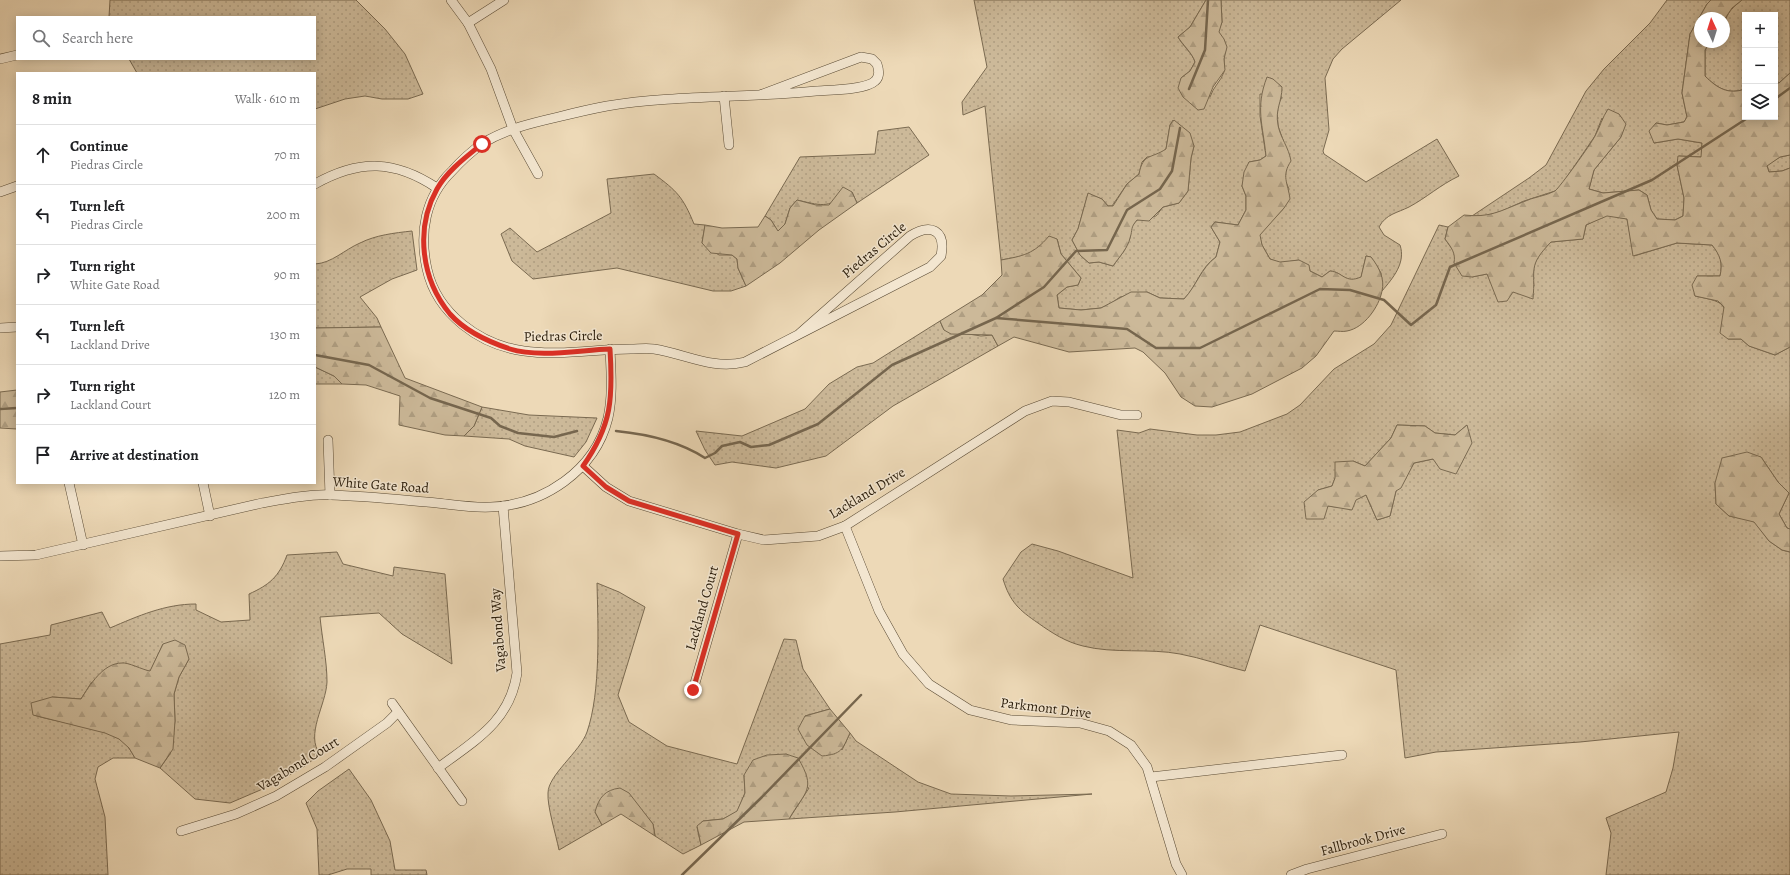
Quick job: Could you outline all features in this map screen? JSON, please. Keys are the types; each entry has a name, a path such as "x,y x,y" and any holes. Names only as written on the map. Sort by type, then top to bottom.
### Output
{"street":[{"path":"451,0 468,23 491,69 513,129 538,174"},
{"path":"468,23 504,0"},
{"path":"0,59 16,55"},
{"name":"Piedras Circle","path":"760,95 861,57 872,59 877,64 878,76 870,84 857,87 760,95 724,96 610,106 530,123 513,129 482,144 457,165 438,188 426,212 423,239 427,270 436,293 451,314 482,338 512,350 545,352 653,349 712,364 733,365 745,362 834,318 930,267 941,256 942,240 940,234 931,229 919,230 910,236 799,334"},
{"path":"724,96 729,145"},
{"path":"316,184 344,170 367,166 388,166 409,172 438,188"},
{"path":"0,192 16,186"},
{"path":"0,328 16,327"},
{"name":"White Gate Road","path":"0,556 36,555 262,503 330,495 473,507 502,506 525,502 546,494 583,466 591,454 607,420 612,387 610,349"},
{"name":"Lackland Drive","path":"583,466 606,487 629,501 738,534 764,540 792,539 818,536 845,526 1025,411 1038,405 1052,401 1069,402 1121,415 1137,415"},
{"path":"328,440 330,495"},
{"path":"69,484 83,545"},
{"path":"203,484 210,516"},
{"name":"Vagabond Way","path":"438,768 486,732 494,724 512,696 515,685 516,673 502,506"},
{"name":"Parkmont Drive","path":"845,526 878,611 903,654 929,684 970,710 1011,720 1080,723 1109,732 1131,745 1147,767 1151,777 1176,864 1182,875"},
{"name":"Lackland Court","path":"693,690 738,534"},
{"path":"392,703 462,801"},
{"name":"Vagabond Court","path":"181,831 236,814 276,796 325,767 387,723 398,712"},
{"path":"1151,777 1342,755"},
{"name":"Fallbrook Drive","path":"1291,875 1337,861 1442,834"}],"green space":[{"path":"110,0 356,0 385,29 405,54 423,94 408,99 382,99 365,96 345,99 316,109 316,72 136,72 130,60 316,60 316,16 109,16"},
{"path":"974,0 1206,0 1190,27 1178,37 1195,62 1190,71 1181,78 1210,97 1223,75 1224,70 1225,45 1218,32 1222,22 1221,0 1401,0 1342,49 1333,59 1325,78 1329,130 1323,151 1324,154 1366,182 1437,139 1459,176 1409,207 1388,217 1379,227 1384,235 1400,245 1401,252 1400,264 1382,291 1381,273 1371,257 1366,256 1361,278 1351,280 1338,273 1330,271 1322,277 1310,271 1299,260 1280,263 1270,259 1262,245 1259,235 1284,208 1289,189 1285,180 1286,168 1283,140 1278,126 1277,107 1282,97 1260,94 1260,116 1266,156 1260,160 1249,162 1242,186 1246,196 1246,210 1238,225 1215,222 1211,227 1220,242 1216,257 1206,266 1184,299 1160,298 1147,292 1120,297 1101,308 1081,310 1059,308 1057,295 1067,287 1078,285 1081,278 1061,254 1057,239 1024,256 1001,260 985,106 963,115 962,102 987,67","holes":["1173,120 1194,146 1191,158 1188,191 1179,203 1163,207 1156,216 1137,220 1131,227 1130,238 1124,251 1113,266 1099,262 1089,263 1080,255 1072,240 1078,229 1088,194 1102,199 1108,206 1112,206 1127,184 1139,174 1142,162 1147,157 1157,156 1166,149 1170,125"]},
{"path":"1206,0 1221,0 1222,22 1219,32 1227,47 1224,59 1225,70 1213,87 1204,109 1198,110 1183,97 1178,88 1181,78 1190,71 1195,62 1178,37 1190,27"},
{"path":"1667,0 1711,0 1702,12 1694,12 1694,27 1690,34 1682,93 1687,117 1684,122 1667,125 1656,123 1654,143 1678,139 1702,143 1702,157 1679,156 1677,165 1684,198 1683,216 1675,220 1657,219 1651,210 1647,195 1639,190 1603,193 1589,189 1594,170 1621,137 1602,118 1595,136 1562,184 1555,191 1524,201 1502,211 1482,217 1472,216 1546,165 1586,91 1604,69 1650,23"},
{"path":"1711,0 1742,0 1729,12 1702,12"},
{"path":"1742,0 1790,0 1790,73 1779,83 1778,12 1742,12 1742,90 1728,91 1718,87 1705,76 1706,48 1730,48 1730,12"},
{"path":"1694,27 1694,48 1706,48 1705,76 1718,87 1728,91 1742,90 1742,120 1778,120 1778,83 1790,73 1790,155 1780,157 1767,166 1769,172 1782,171 1790,168 1790,347 1775,355 1749,346 1741,339 1728,339 1720,333 1724,307 1718,301 1695,296 1692,285 1697,276 1720,276 1720,259 1712,245 1677,243 1633,256 1627,219 1607,216 1586,225 1583,239 1551,242 1538,257 1534,268 1533,299 1513,292 1507,301 1498,302 1487,274 1472,277 1462,276 1454,263 1452,250 1445,239 1448,227 1464,215 1488,215 1555,191 1569,174 1597,133 1608,109 1619,114 1626,124 1621,137 1594,170 1589,189 1603,193 1639,190 1647,195 1651,210 1657,219 1675,220 1683,216 1684,198 1677,165 1678,156 1701,157 1702,143 1678,139 1654,143 1649,131 1656,123 1667,125 1684,122 1687,117 1682,93 1690,34"},
{"path":"1267,77 1273,79 1282,87 1277,119 1279,129 1291,161 1286,171 1286,180 1290,199 1260,235 1262,245 1270,259 1280,262 1299,260 1309,265 1310,271 1322,277 1330,271 1351,279 1361,277 1366,256 1371,257 1381,273 1383,287 1378,304 1370,316 1359,326 1347,331 1334,331 1316,356 1302,368 1252,394 1212,407 1195,406 1181,397 1165,373 1143,352 1135,348 1069,352 1014,337 998,346 992,335 951,334 944,330 940,321 982,295 1002,275 1001,260 1028,253 1038,247 1049,236 1057,239 1061,254 1081,278 1078,285 1067,287 1057,295 1059,308 1081,310 1101,308 1131,292 1147,292 1160,298 1184,299 1206,266 1216,257 1220,242 1211,227 1215,222 1238,225 1246,210 1246,196 1242,186 1244,172 1249,162 1260,160 1266,156 1261,116 1261,98"},
{"path":"1174,120 1190,133 1194,146 1191,158 1188,191 1179,203 1163,207 1149,221 1137,220 1132,227 1129,242 1113,266 1099,262 1089,263 1080,255 1072,240 1078,229 1088,193 1102,199 1108,206 1113,206 1127,184 1139,174 1145,159 1166,149 1170,125"},
{"path":"909,127 929,155 857,203 852,192 837,201 826,204 815,204 797,200 790,208 785,224 778,232 771,220 765,216 800,157 875,154 878,131"},
{"path":"1790,155 1790,168 1782,171 1769,172 1767,165 1780,157"},
{"path":"654,174 674,190 683,201 694,224 705,225 702,243 719,255 732,255 737,259 738,268 746,286 731,291 713,291 617,268 533,279 512,261 501,234 510,228 537,252 611,213 607,179"},
{"path":"843,187 852,192 857,203 819,230 780,263 746,286 738,268 737,259 732,255 711,253 702,243 705,225 722,228 758,227 765,216 771,220 778,231 785,224 790,208 797,200 816,205 829,205"},
{"path":"1607,215 1627,219 1634,256 1677,243 1712,245 1720,259 1720,276 1697,276 1695,296 1715,301 1724,307 1728,339 1741,339 1749,346 1775,355 1790,347 1790,529 1787,528 1779,514 1789,493 1778,482 1761,457 1715,483 1716,504 1729,516 1754,521 1769,541 1782,550 1790,552 1790,875 1606,875 1611,833 1606,818 1666,792 1673,768 1679,732 1580,742 1436,752 1405,758 1396,670 1260,625 1245,671 1168,652 1107,650 1083,646 1065,640 1043,627 1020,609 1012,600 1003,579 1021,552 1032,544 1058,551 1133,578 1117,430 1139,433 1150,429 1197,435 1216,435 1240,432 1287,414 1300,405 1334,369 1374,344 1391,325 1439,225 1448,227 1445,239 1472,277 1487,274 1513,292 1534,286 1534,266 1538,257 1551,242 1583,239 1586,225","holes":["1397,425 1425,426 1435,433 1455,435 1467,425 1433,459 1414,463 1396,491 1390,516 1377,520 1366,495 1336,507 1328,506 1318,490 1332,486 1335,478 1353,461 1365,466 1391,438"]},
{"path":"412,231 417,270 392,279 360,297 377,318 381,327 316,328 316,264 338,256 366,240"},
{"path":"940,321 944,330 981,336 992,335 998,346 893,406 826,456 776,468 732,462 715,465 705,450 696,431 742,436 805,409 829,384 857,367 873,363"},
{"path":"381,327 405,378 482,407 474,426 464,436 445,435 399,425 400,396 366,385 342,384 334,376 316,367 316,328"},
{"path":"316,367 334,376 342,384 316,384"},
{"path":"16,390 16,429 0,428 0,392"},
{"path":"482,407 529,415 597,418 586,442 574,457 525,446 509,439 464,436 474,426"},
{"path":"1397,425 1425,426 1435,433 1455,435 1467,425 1472,443 1456,474 1440,469 1433,459 1414,463 1401,488 1396,491 1390,516 1377,520 1366,495 1356,500 1352,510 1328,506 1324,519 1306,519 1304,502 1318,490 1332,486 1335,478 1335,462 1353,461 1365,466 1391,438"},
{"path":"1747,452 1761,457 1778,482 1789,493 1779,514 1787,528 1790,529 1790,552 1782,550 1769,541 1754,522 1729,516 1716,504 1715,483 1722,458"},
{"path":"337,552 343,564 393,576 394,567 445,574 452,664 402,634 379,613 320,617 327,682 326,691 315,729 316,746 320,754 305,766 272,785 230,803 195,799 160,768 170,754 175,721 174,694 179,677 189,659 163,644 150,672 123,663 91,683 81,699 52,697 34,715 102,731 112,735 125,743 135,758 113,758 98,767 95,779 105,817 108,875 0,875 0,644 50,635 51,625 102,612 110,628 163,608 196,604 196,610 221,622 250,620 249,594 268,584 277,575 287,555"},
{"path":"597,583 619,592 645,607 618,695 629,722 667,746 737,764 784,639 796,640 803,669 830,709 805,716 842,750 850,733 856,741 918,782 951,794 1011,796 1092,794 895,812 789,819 809,788 744,775 745,793 737,812 723,819 703,821 697,827 701,845 683,854 655,836 653,824 641,810 595,812 602,825 559,850 550,813 548,793 549,786 558,771 583,740 587,732 591,716 595,698 598,658"},
{"path":"175,640 185,645 189,659 179,677 174,694 175,721 173,749 160,768 135,758 129,748 119,739 105,733 33,715 31,703 52,697 81,699 98,676 103,671 115,664 125,663 150,671 163,644"},
{"path":"830,709 850,733 843,747 838,752 822,756 807,745 798,729 805,716"},
{"path":"786,754 798,758 804,769 808,784 804,796 789,819 744,822 701,845 697,826 703,821 723,819 737,811 745,793 744,775 753,760 767,755"},
{"path":"349,769 371,800 390,841 395,870 426,870 427,875 371,875 371,869 347,869 328,875 319,875 317,829 306,803 318,791"},
{"path":"620,788 629,793 653,824 655,836 621,814 602,825 595,812 598,802 603,795 610,790"}],"waterway":[{"path":"1189,89 1205,50 1208,0"},
{"path":"1778,97 1790,88"},
{"path":"996,318 1127,329 1156,348 1200,348 1320,289 1350,290 1384,300 1411,325 1436,305 1450,267 1652,180 1744,120"},
{"path":"616,431 662,439 684,447 705,458 715,453 722,446 740,442 751,447 769,445 818,424 892,365 996,318 1044,287 1076,251 1107,250 1127,210 1160,189 1172,171 1180,128"},
{"path":"316,355 369,365 430,398 491,418 500,426 518,433 554,437 577,431"},
{"path":"0,409 16,408"},
{"path":"682,875 762,797 861,695"}],"route":[{"path":"482,144 457,165 447,176 438,188 426,212 423,239 427,270 436,293 451,314 468,329 482,338 512,350 545,352 610,349 612,380 611,401 607,420 598,441 583,466 606,487 629,501 738,534 693,690"}]}
